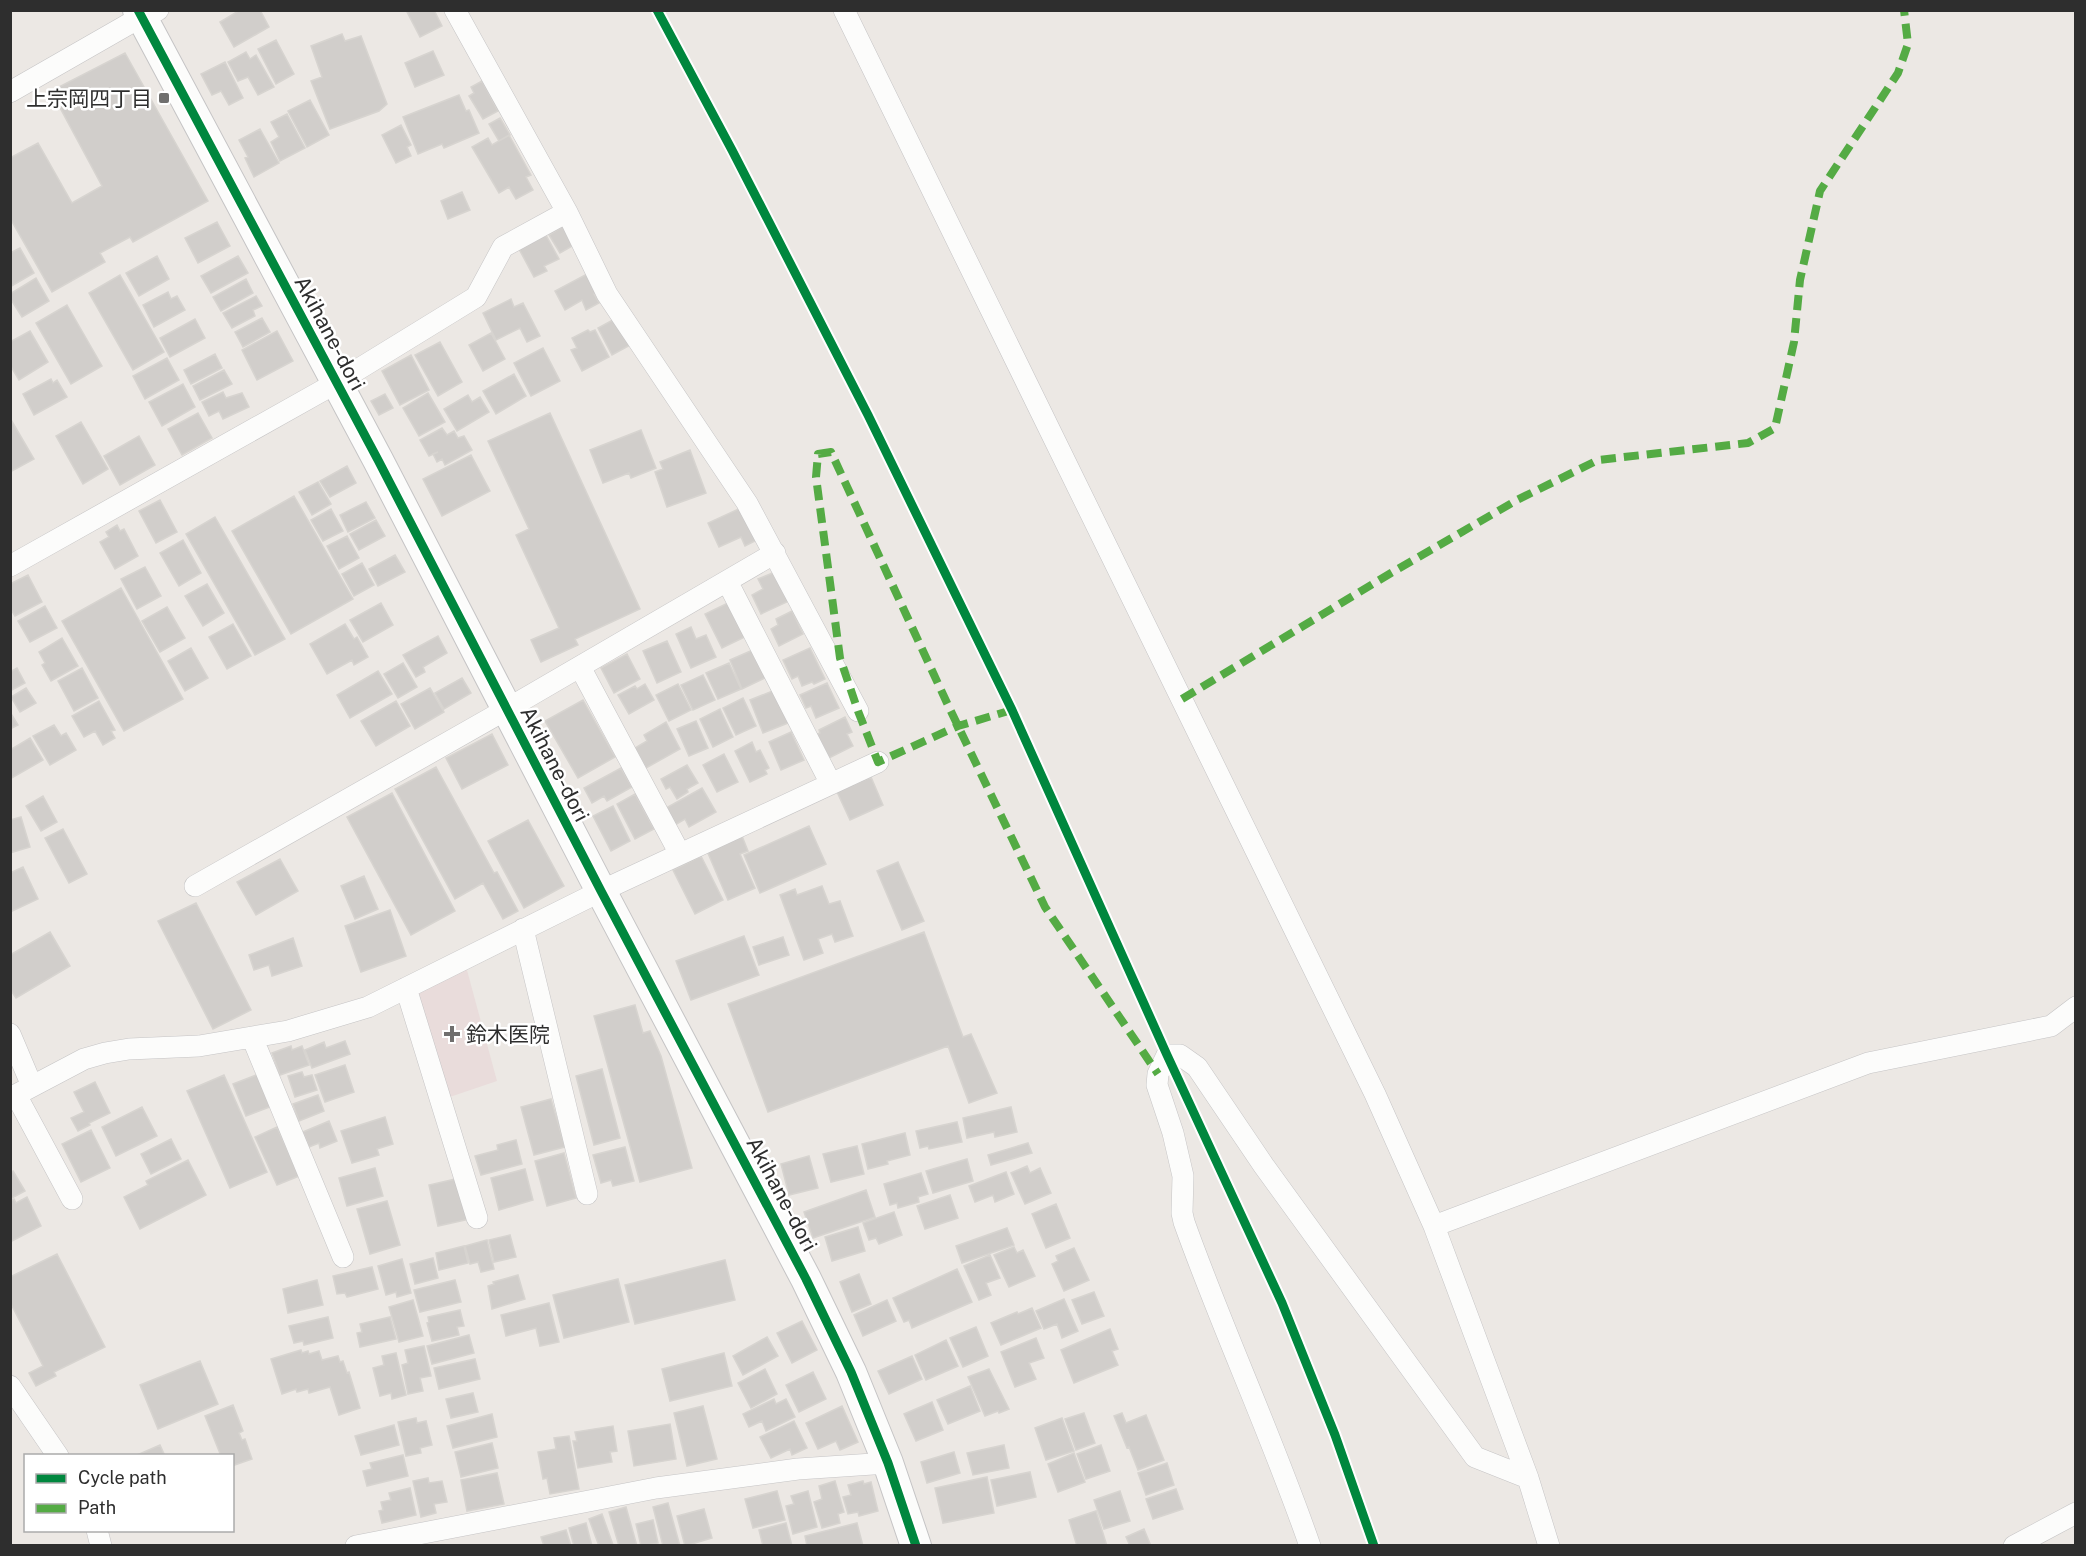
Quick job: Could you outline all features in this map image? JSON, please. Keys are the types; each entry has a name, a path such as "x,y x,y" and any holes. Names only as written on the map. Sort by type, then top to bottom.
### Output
{"street":[{"path":"455,10 567,212 607,294 747,503 858,711"},
{"path":"844,10 1360,1063 1434,1226 1528,1478 1549,1545"},
{"path":"10,92 146,13"},
{"name":"Akihane-dori","path":"146,13 336,383 806,1279 851,1372 888,1463 916,1545"},
{"path":"10,566 336,383 476,297 503,247 567,212"},
{"path":"195,886 507,710 775,553"},
{"path":"727,581 831,784"},
{"path":"580,667 680,854"},
{"path":"20,1093 84,1059 105,1053 129,1049 200,1046 288,1031 368,1007 601,891 878,762"},
{"path":"523,929 586,1194"},
{"path":"406,988 477,1218"},
{"path":"1434,1226 1868,1063 2051,1026 2076,1007"},
{"path":"10,1034 20,1093 72,1199"},
{"path":"252,1037 343,1257"},
{"path":"1310,1545 1291,1489 1229,1342 1184,1222 1182,1213 1183,1176 1173,1133 1157,1085 1158,1074 1167,1055 1180,1055 1197,1067 1264,1166 1475,1457 1528,1478"},
{"path":"10,1386 57,1454"},
{"path":"356,1545 656,1488 798,1469 888,1463"},
{"path":"2014,1545 2076,1513"}],"shaded area":[{"name":"鈴木医院","path":"464,959 497,1081 441,1100 406,988"}],"building":[{"path":"240,10 260,10 269,27 234,47 220,22"},
{"path":"406,10 434,10 442,26 420,37"},
{"path":"342,34 345,41 361,36 387,104 379,111 330,129 311,81 322,77 311,46"},
{"path":"276,40 294,74 276,84 258,49"},
{"path":"433,51 444,75 415,87 405,63"},
{"path":"246,52 250,59 256,55 274,87 258,95 248,77 238,81 228,62"},
{"path":"125,53 208,201 133,242 130,237 100,253 105,262 52,292 10,218 10,158 38,143 72,203 102,186 51,91"},
{"path":"225,62 243,98 229,105 221,91 212,95 201,74"},
{"path":"482,81 498,111 483,119 469,96 474,93 471,87"},
{"path":"459,95 466,111 469,110 479,133 444,148 442,144 418,154 403,117"},
{"path":"310,100 329,135 307,147 288,111"},
{"path":"287,114 305,148 280,161 271,142 279,137 271,122"},
{"path":"500,118 510,135 499,141 489,124"},
{"path":"401,125 411,145 407,147 411,156 396,163 382,135"},
{"path":"260,129 279,163 254,177 245,158 248,157 239,140"},
{"path":"509,135 531,175 526,177 533,190 516,199 509,187 499,193 472,147 488,138 492,145"},
{"path":"462,192 470,210 448,219 441,201"},
{"path":"217,222 230,246 198,263 185,238"},
{"path":"563,226 574,245 560,253 549,235"},
{"path":"546,235 559,259 544,266 547,271 534,277 519,249"},
{"path":"20,248 34,273 10,287 10,253"},
{"path":"157,256 169,279 139,296 126,273"},
{"path":"238,256 248,273 211,293 201,276"},
{"path":"589,273 599,291 594,294 599,303 586,310 582,300 565,310 555,291"},
{"path":"120,275 164,352 133,370 89,293"},
{"path":"36,278 49,301 22,317 10,298 10,294"},
{"path":"246,279 253,293 221,311 213,297"},
{"path":"168,292 171,299 177,296 185,310 154,327 143,305"},
{"path":"256,296 262,306 253,310 255,316 232,328 223,313"},
{"path":"511,299 514,307 523,303 540,336 527,342 520,328 496,340 483,313"},
{"path":"67,305 102,366 71,384 36,323"},
{"path":"620,316 634,343 612,355 598,328"},
{"path":"262,318 270,332 243,347 235,332"},
{"path":"195,319 205,338 170,357 160,338"},
{"path":"588,330 590,332 595,330 609,357 582,371 571,350 577,348 572,338"},
{"path":"30,331 48,362 19,380 10,365 10,342"},
{"path":"277,331 293,361 257,380 242,350"},
{"path":"491,333 505,359 483,371 469,345"},
{"path":"440,342 462,382 438,396 415,355"},
{"path":"543,348 560,381 531,396 514,363"},
{"path":"215,354 222,368 191,384 184,370"},
{"path":"411,355 429,390 400,405 382,371"},
{"path":"167,358 179,380 145,399 133,376"},
{"path":"224,370 232,384 200,400 193,386"},
{"path":"514,374 526,396 496,414 483,391"},
{"path":"51,379 53,383 57,380 67,397 34,415 23,394"},
{"path":"183,384 195,407 162,426 149,402"},
{"path":"223,392 226,398 242,393 249,407 223,419 219,411 209,416 202,402"},
{"path":"428,393 445,422 419,436 403,408"},
{"path":"385,394 393,408 379,415 371,401"},
{"path":"468,395 472,402 480,397 489,412 457,431 444,409"},
{"path":"198,413 212,438 182,455 168,429"},
{"path":"550,413 640,609 575,639 578,645 541,662 531,640 559,628 516,535 529,529 488,441"},
{"path":"10,418 34,459 10,472"},
{"path":"81,422 108,469 83,484 56,436"},
{"path":"442,428 447,435 454,431 458,438 464,436 472,450 445,465 442,459 437,462 433,454 429,456 420,440"},
{"path":"641,430 656,468 631,478 629,473 603,483 590,450"},
{"path":"139,436 155,465 120,485 104,456"},
{"path":"690,450 706,493 667,507 655,472 663,469 660,462"},
{"path":"471,455 490,491 442,516 423,479"},
{"path":"347,466 356,483 330,497 320,481"},
{"path":"318,482 331,504 312,515 299,492"},
{"path":"294,496 353,599 291,634 232,531"},
{"path":"160,500 177,532 156,543 139,511"},
{"path":"366,502 375,518 348,532 340,515"},
{"path":"743,507 759,539 745,546 741,537 719,547 708,523"},
{"path":"331,509 343,531 323,541 311,520"},
{"path":"215,517 285,639 255,655 186,534"},
{"path":"376,520 385,536 359,550 350,534"},
{"path":"117,525 120,531 124,529 138,556 115,569 100,542 109,537 106,532"},
{"path":"347,536 359,558 339,569 327,546"},
{"path":"183,540 201,573 179,586 160,553"},
{"path":"395,555 405,572 378,586 369,569"},
{"path":"362,563 374,585 354,596 342,574"},
{"path":"145,567 161,596 137,609 121,579"},
{"path":"775,572 789,601 761,614 752,595 763,589 758,579"},
{"path":"28,575 42,602 15,616 10,608 10,584"},
{"path":"207,584 224,613 203,626 185,596"},
{"path":"121,588 183,699 124,731 62,621"},
{"path":"732,601 749,635 722,648 705,614"},
{"path":"381,603 393,625 363,642 350,620"},
{"path":"45,606 57,628 30,642 18,621"},
{"path":"167,607 185,638 160,652 142,621"},
{"path":"792,611 803,634 779,646 771,629 778,625 776,619"},
{"path":"233,624 251,656 227,669 209,637"},
{"path":"345,624 354,639 357,637 368,657 354,665 352,660 327,674 310,644"},
{"path":"691,627 696,639 706,635 716,657 691,668 676,634"},
{"path":"438,636 447,653 423,667 425,672 416,677 403,655"},
{"path":"62,638 78,666 51,681 42,665 45,663 39,652"},
{"path":"667,641 681,672 657,683 643,651"},
{"path":"191,648 208,678 185,691 168,661"},
{"path":"810,648 825,679 802,686 798,676 792,679 783,660"},
{"path":"755,649 767,677 742,689 730,660"},
{"path":"627,654 640,679 614,693 601,668"},
{"path":"403,663 417,687 398,698 384,674"},
{"path":"729,663 741,689 718,699 706,673"},
{"path":"17,668 25,683 10,691 10,672"},
{"path":"82,668 98,698 74,711 58,681"},
{"path":"378,671 392,694 350,718 337,695"},
{"path":"703,675 715,700 693,710 681,685"},
{"path":"462,678 471,693 444,709 435,693"},
{"path":"827,683 839,708 816,718 811,706 806,708 800,695"},
{"path":"645,684 654,700 629,714 618,695 635,686 637,689"},
{"path":"678,684 691,710 669,721 656,695"},
{"path":"26,688 36,703 20,712 11,697"},
{"path":"430,688 444,712 415,729 401,704"},
{"path":"775,690 788,723 763,733 750,700"},
{"path":"743,698 756,726 736,735 723,708"},
{"path":"583,700 615,757 578,778 545,721"},
{"path":"99,701 115,730 111,731 115,738 103,745 95,731 84,737 72,716"},
{"path":"396,701 410,726 376,746 361,721"},
{"path":"720,709 733,737 713,747 700,719"},
{"path":"10,712 18,725 10,729"},
{"path":"845,717 852,732 847,734 853,746 829,758 817,734 820,733 819,730"},
{"path":"696,721 708,748 689,756 677,729"},
{"path":"666,722 680,749 646,768 635,748 647,741 644,735"},
{"path":"54,725 61,736 66,733 76,750 50,765 33,736"},
{"path":"791,732 804,760 781,770 769,742"},
{"path":"492,734 508,765 462,789 446,758"},
{"path":"30,738 43,760 10,779 10,750"},
{"path":"752,742 756,752 760,750 769,768 765,770 767,774 750,782 735,751"},
{"path":"724,754 738,782 717,792 703,765"},
{"path":"687,765 698,783 687,789 688,792 677,799 670,787 666,789 661,779"},
{"path":"436,767 494,873 497,872 518,911 503,919 483,883 455,899 395,789"},
{"path":"621,768 632,787 607,801 604,796 592,803 584,788"},
{"path":"871,777 883,805 850,820 837,792"},
{"path":"702,788 716,812 689,827 685,819 675,825 666,808"},
{"path":"392,793 455,911 411,935 347,817"},
{"path":"635,794 654,829 635,839 617,804"},
{"path":"43,796 57,822 41,831 26,806"},
{"path":"613,806 630,841 611,851 593,816"},
{"path":"21,817 30,847 10,853 10,820"},
{"path":"528,820 564,886 524,908 488,841"},
{"path":"809,826 826,864 760,893 744,855"},
{"path":"63,829 87,874 69,883 45,838"},
{"path":"742,836 748,851 740,854 755,888 728,900 707,851"},
{"path":"701,856 723,900 695,914 673,870"},
{"path":"280,859 298,891 256,915 237,882"},
{"path":"898,862 924,921 902,930 877,871"},
{"path":"23,867 38,899 10,912 10,873"},
{"path":"364,876 378,909 355,919 341,886"},
{"path":"822,886 829,904 840,901 853,936 835,942 832,934 818,939 823,953 804,960 780,895 795,889 797,895"},
{"path":"196,903 251,1010 213,1029 158,921"},
{"path":"390,910 406,956 361,972 345,926"},
{"path":"50,932 70,966 16,998 10,989 10,955"},
{"path":"924,932 963,1037 971,1034 997,1093 969,1103 948,1046 768,1112 728,1004"},
{"path":"744,936 759,975 691,1000 676,961"},
{"path":"783,937 789,955 759,965 753,947"},
{"path":"293,938 302,966 272,976 269,965 254,970 249,955"},
{"path":"635,1005 643,1033 650,1031 661,1056 692,1168 640,1182 594,1016"},
{"path":"345,1041 350,1054 312,1068 305,1050 324,1042 326,1048"},
{"path":"291,1046 292,1050 302,1046 309,1065 280,1075 272,1053"},
{"path":"345,1065 354,1092 325,1102 315,1075"},
{"path":"602,1069 620,1138 594,1145 576,1076"},
{"path":"302,1072 304,1077 312,1075 317,1090 295,1097 288,1076"},
{"path":"259,1074 272,1106 246,1116 233,1084"},
{"path":"224,1075 267,1172 230,1188 187,1091"},
{"path":"95,1082 110,1113 78,1131 71,1118 84,1112 74,1092"},
{"path":"318,1095 324,1111 299,1121 293,1104"},
{"path":"551,1099 565,1147 534,1155 521,1107"},
{"path":"142,1107 157,1136 116,1156 102,1127"},
{"path":"1011,1107 1017,1132 995,1137 994,1132 967,1138 963,1118"},
{"path":"385,1117 393,1144 377,1149 379,1155 352,1163 341,1131"},
{"path":"329,1121 337,1141 320,1148 319,1143 309,1147 303,1132"},
{"path":"957,1122 962,1142 929,1149 928,1146 920,1148 916,1131"},
{"path":"277,1127 299,1176 277,1185 255,1137"},
{"path":"91,1130 110,1168 81,1182 62,1144"},
{"path":"905,1133 910,1155 868,1169 862,1144"},
{"path":"171,1139 181,1159 151,1174 141,1154"},
{"path":"516,1140 522,1164 481,1175 475,1156 498,1150 497,1145"},
{"path":"1028,1143 1032,1153 991,1165 988,1155"},
{"path":"857,1146 864,1174 831,1182 823,1154"},
{"path":"625,1147 634,1181 613,1186 611,1180 601,1183 593,1155"},
{"path":"564,1153 576,1198 547,1206 535,1161"},
{"path":"809,1156 818,1188 789,1195 781,1164"},
{"path":"967,1159 973,1181 933,1193 926,1171"},
{"path":"188,1160 206,1195 140,1229 124,1197 148,1185 146,1181"},
{"path":"1027,1166 1030,1173 1040,1168 1051,1193 1025,1204 1011,1173"},
{"path":"375,1168 383,1196 347,1206 339,1178"},
{"path":"525,1169 533,1200 499,1210 491,1178"},
{"path":"13,1171 25,1191 10,1199 10,1173"},
{"path":"1006,1172 1014,1194 995,1202 993,1195 975,1202 969,1186"},
{"path":"921,1173 928,1194 918,1197 919,1202 898,1208 897,1203 890,1205 884,1184"},
{"path":"460,1178 470,1219 438,1226 429,1185"},
{"path":"866,1190 875,1217 813,1238 804,1212"},
{"path":"950,1195 958,1218 925,1229 917,1206"},
{"path":"27,1197 41,1226 10,1242 10,1201 14,1199 16,1203"},
{"path":"387,1201 400,1245 370,1254 357,1209"},
{"path":"1056,1204 1070,1238 1046,1248 1032,1214"},
{"path":"894,1212 902,1235 879,1244 876,1238 869,1240 863,1223"},
{"path":"858,1227 865,1251 832,1261 825,1237"},
{"path":"1007,1228 1014,1245 962,1263 956,1246"},
{"path":"510,1235 516,1257 494,1262 489,1240"},
{"path":"487,1240 494,1269 481,1272 478,1262 470,1264 465,1246"},
{"path":"464,1246 468,1263 439,1270 436,1253"},
{"path":"1014,1247 1017,1253 1023,1250 1035,1276 1009,1287 994,1255"},
{"path":"1074,1248 1089,1280 1064,1291 1052,1264 1058,1261 1056,1256"},
{"path":"57,1254 105,1347 54,1372 56,1376 36,1386 29,1373 43,1366 10,1302 10,1277"},
{"path":"990,1255 1000,1278 986,1283 991,1295 979,1300 964,1266"},
{"path":"433,1258 438,1278 415,1284 410,1264"},
{"path":"402,1259 411,1293 397,1297 396,1292 386,1295 378,1266"},
{"path":"725,1260 735,1300 635,1324 625,1285"},
{"path":"372,1267 378,1289 347,1297 345,1293 337,1294 333,1276"},
{"path":"957,1269 972,1302 912,1328 909,1320 904,1322 893,1298"},
{"path":"859,1274 871,1304 852,1312 840,1282"},
{"path":"518,1275 525,1299 492,1309 488,1286 494,1284 493,1282"},
{"path":"618,1279 629,1322 564,1338 553,1295"},
{"path":"317,1280 323,1305 288,1313 283,1289"},
{"path":"455,1280 461,1302 420,1312 414,1290"},
{"path":"1094,1292 1104,1316 1082,1324 1072,1300"},
{"path":"1064,1299 1078,1331 1062,1338 1057,1324 1044,1329 1036,1311"},
{"path":"413,1300 423,1336 399,1342 389,1307"},
{"path":"887,1300 896,1321 863,1336 854,1315"},
{"path":"549,1303 559,1342 540,1346 536,1328 506,1336 501,1315"},
{"path":"1032,1308 1041,1328 1001,1345 991,1323"},
{"path":"460,1310 464,1326 457,1327 459,1335 432,1341 427,1323 429,1322 428,1317"},
{"path":"328,1317 333,1338 304,1345 303,1341 294,1343 289,1326"},
{"path":"390,1317 396,1339 360,1347 357,1333 362,1332 360,1324"},
{"path":"802,1321 817,1350 792,1363 777,1333"},
{"path":"976,1327 988,1356 963,1367 950,1338"},
{"path":"1110,1329 1118,1349 1112,1351 1118,1365 1074,1383 1061,1350"},
{"path":"469,1335 474,1353 432,1364 427,1346"},
{"path":"767,1337 778,1356 743,1375 733,1356"},
{"path":"1036,1338 1044,1358 1029,1363 1036,1379 1015,1387 1001,1352"},
{"path":"946,1340 958,1366 926,1380 915,1355"},
{"path":"424,1346 431,1376 420,1378 423,1391 408,1394 402,1365 408,1363 405,1350"},
{"path":"301,1350 302,1353 308,1351 309,1354 319,1351 322,1360 338,1356 340,1362 343,1361 347,1373 349,1372 360,1408 339,1415 330,1387 309,1393 308,1389 297,1392 296,1389 282,1394 271,1359"},
{"path":"396,1353 406,1395 392,1399 391,1393 380,1396 373,1368 384,1365 382,1356"},
{"path":"724,1353 732,1386 670,1401 662,1369"},
{"path":"912,1356 922,1379 889,1394 878,1371"},
{"path":"475,1359 480,1379 439,1389 434,1368"},
{"path":"200,1361 218,1404 158,1429 140,1385"},
{"path":"765,1369 777,1394 751,1408 738,1383"},
{"path":"989,1369 1009,1409 985,1416 968,1377"},
{"path":"813,1372 826,1399 799,1412 786,1385"},
{"path":"970,1386 980,1411 948,1424 937,1400"},
{"path":"473,1393 478,1412 451,1418 446,1399"},
{"path":"774,1399 776,1404 786,1399 795,1417 766,1431 762,1421 749,1427 743,1414"},
{"path":"932,1402 943,1430 916,1441 904,1414"},
{"path":"233,1405 243,1431 239,1433 242,1440 245,1439 252,1459 234,1465 234,1454 220,1454 205,1416"},
{"path":"703,1406 717,1459 687,1466 674,1413"},
{"path":"842,1406 858,1442 840,1450 836,1441 818,1449 806,1423"},
{"path":"1084,1413 1095,1443 1076,1450 1065,1419"},
{"path":"1122,1413 1126,1423 1146,1415 1164,1460 1138,1470 1114,1416"},
{"path":"492,1414 497,1437 453,1448 447,1426"},
{"path":"416,1418 417,1423 426,1421 432,1445 420,1448 421,1453 406,1456 398,1422"},
{"path":"1062,1418 1074,1451 1046,1460 1035,1428"},
{"path":"794,1421 807,1448 792,1455 790,1449 771,1458 760,1437"},
{"path":"670,1424 676,1459 634,1466 628,1431"},
{"path":"394,1425 399,1445 361,1455 355,1436"},
{"path":"613,1426 617,1451 610,1452 612,1462 578,1468 573,1441 577,1441 575,1432"},
{"path":"569,1436 579,1489 550,1494 547,1478 543,1479 538,1452 556,1449 554,1438"},
{"path":"492,1443 498,1468 461,1477 455,1452"},
{"path":"160,1445 164,1454 139,1454"},
{"path":"1004,1445 1009,1468 973,1475 967,1453"},
{"path":"1101,1445 1110,1471 1086,1479 1077,1454"},
{"path":"954,1452 960,1473 927,1483 921,1462"},
{"path":"1074,1453 1085,1482 1058,1492 1048,1464"},
{"path":"403,1455 408,1476 367,1486 363,1471 372,1469 370,1463"},
{"path":"1167,1463 1174,1485 1146,1495 1138,1473"},
{"path":"1030,1472 1036,1497 997,1506 991,1480"},
{"path":"497,1473 504,1504 467,1511 461,1480"},
{"path":"987,1477 994,1513 943,1523 935,1488"},
{"path":"428,1478 429,1483 442,1481 447,1502 434,1504 436,1513 421,1517 413,1481"},
{"path":"835,1481 844,1512 838,1514 840,1523 822,1528 814,1502 822,1499 819,1486"},
{"path":"863,1481 864,1484 871,1482 878,1511 859,1516 858,1512 848,1514 843,1497 851,1495 848,1485"},
{"path":"410,1488 416,1515 382,1523 379,1511 383,1510 381,1502 391,1500 389,1493"},
{"path":"1176,1489 1183,1509 1153,1519 1146,1499"},
{"path":"777,1491 785,1520 753,1528 745,1499"},
{"path":"808,1491 817,1527 793,1534 786,1506 794,1504 791,1496"},
{"path":"1120,1491 1130,1521 1104,1529 1094,1500"},
{"path":"668,1503 680,1546 663,1546 653,1507"},
{"path":"626,1507 637,1546 619,1546 609,1512"},
{"path":"704,1509 712,1538 685,1546 677,1516"},
{"path":"1096,1511 1107,1546 1077,1546 1069,1520"},
{"path":"602,1514 613,1545 611,1546 599,1546 589,1519"},
{"path":"653,1520 658,1543 641,1546 636,1524"},
{"path":"586,1523 592,1546 574,1546 569,1528"},
{"path":"786,1523 792,1546 763,1546 759,1530"},
{"path":"857,1523 863,1546 807,1546 805,1536"},
{"path":"1144,1529 1151,1546 1130,1546 1126,1537"},
{"path":"566,1530 571,1546 544,1546 541,1537"}],"marked path":[{"path":"1182,699 1517,500 1598,460 1748,443 1775,428 1794,342 1800,280 1820,191 1898,73 1908,44 1904,10"},
{"path":"1012,710 958,726 878,762 840,658 816,477 818,454 831,452 947,703 958,726 1045,907 1158,1074"}],"cycle path":[{"path":"138,10 378,460 601,891 806,1279 851,1372 888,1463 916,1546"},
{"path":"657,10 732,150 868,415 1012,710 1167,1055 1282,1303 1335,1435 1374,1546"}],"place":[{"name":"上宗岡四丁目","path":"164,98"},
{"name":"鈴木医院","path":"452,1034"}]}
